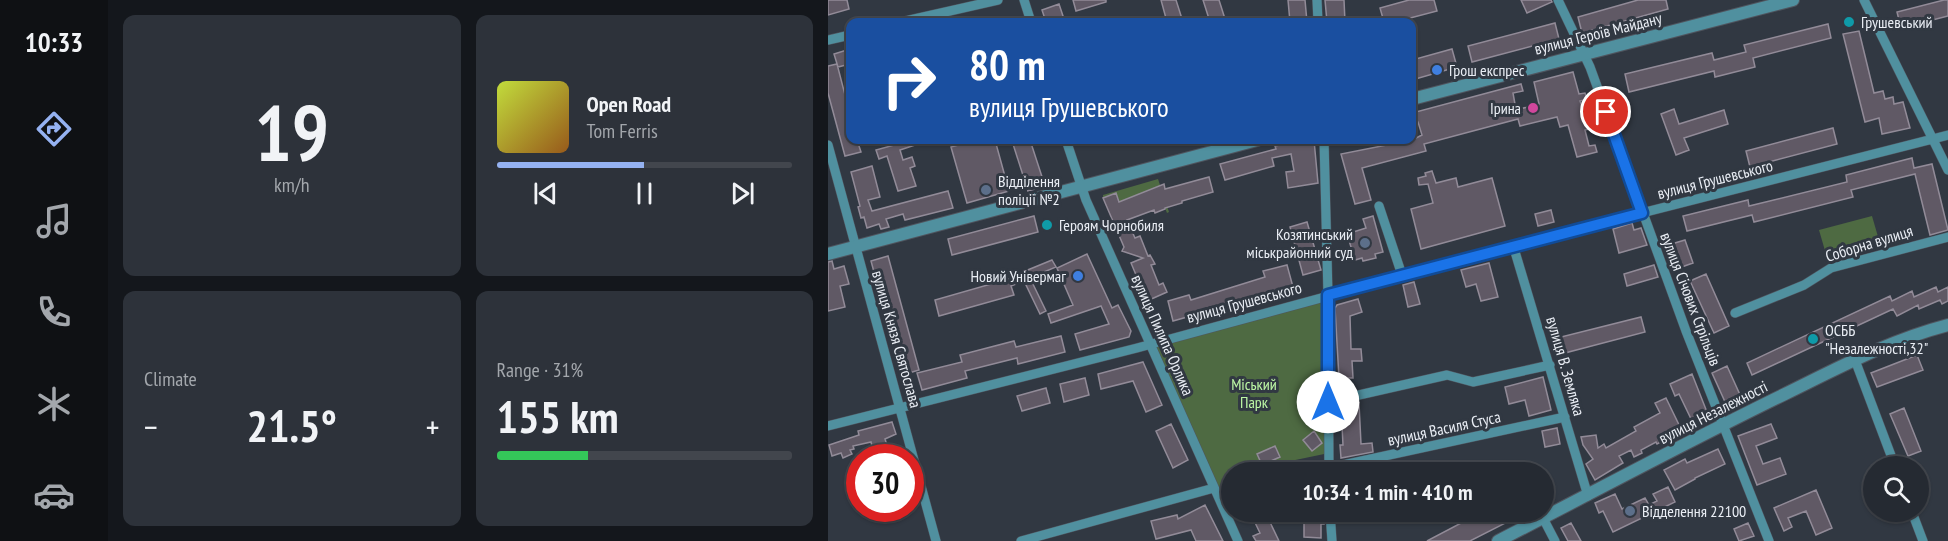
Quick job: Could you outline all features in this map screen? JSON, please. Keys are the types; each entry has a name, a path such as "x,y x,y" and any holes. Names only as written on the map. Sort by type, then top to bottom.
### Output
{"street":[{"path":"919,18 998,0"},
{"path":"1024,0 1030,18"},
{"path":"1317,0 1318,18"},
{"name":"вулиця Січових Стрільців","path":"1558,0 1584,53 1722,425 1769,541"},
{"name":"вулиця Героїв Майдану","path":"1416,98 1793,0"},
{"path":"1864,0 1948,170"},
{"path":"828,40 846,36"},
{"name":"вулиця Грушевського","path":"828,426 1150,344 1402,274 1948,135"},
{"name":"вулиця Пилипа Орлика","path":"1067,144 1081,187 1238,541"},
{"path":"828,254 1242,144"},
{"path":"1324,144 1329,462"},
{"name":"вулиця Князя Святослава","path":"828,145 936,541"},
{"path":"1379,206 1402,274"},
{"name":"Соборна вулиця","path":"1735,313 1804,285 1831,268 1948,237"},
{"name":"вулиця В. Земляка","path":"1514,245 1588,496"},
{"name":"вулиця Незалежності","path":"1554,513 1722,425 1855,360 1889,344 1948,325"},
{"path":"1855,360 1891,456"},
{"path":"1328,402 1447,375 1473,382 1550,365"},
{"name":"вулиця Василя Стуса","path":"1365,462 1565,417"},
{"path":"1021,541 1214,488"},
{"path":"1331,522 1332,541"},
{"name":"вулиця Незалежності","path":"1498,541 1535,522"},
{"path":"1545,522 1554,541"},
{"path":"1916,522 1923,541"}],"green space":[{"path":"1158,179 1169,212 1167,213 1157,187 1120,202 1116,193 1103,198 1103,195"},
{"path":"1872,216 1881,247 1828,261 1819,230"},
{"name":"Міський Парк","path":"1328,295 1329,453 1286,462 1221,462 1221,490 1214,488 1150,344"}],"building":[{"path":"828,0 847,0 849,9 828,15"},
{"path":"1073,0 1106,0 1106,2 1076,11"},
{"path":"1161,0 1176,0 1182,18 1166,18"},
{"path":"1203,0 1219,0 1225,18 1209,18"},
{"path":"1288,0 1305,0 1307,18 1290,18"},
{"path":"1325,0 1344,0 1345,18 1327,18"},
{"path":"1409,0 1434,0 1437,11 1410,18 1383,18 1380,8"},
{"path":"1521,0 1551,0 1552,2 1527,13"},
{"path":"1638,0 1666,0 1668,9 1582,33 1578,17"},
{"path":"1948,0 1948,16 1901,28 1897,12"},
{"path":"1059,4 1064,18 1045,18 1042,10"},
{"path":"1555,23 1559,39 1472,62 1468,46"},
{"path":"1828,24 1831,38 1753,58 1755,67 1715,77 1714,71 1629,92 1625,74 1712,53 1714,60 1746,52 1744,45"},
{"path":"1859,31 1874,93 1883,91 1885,99 1893,97 1894,104 1903,102 1910,128 1882,134 1879,118 1865,122 1843,34"},
{"path":"1452,49 1457,67 1416,79 1416,59"},
{"path":"846,50 846,65 838,67 834,54"},
{"path":"837,64 846,99 846,144 858,144 861,152 845,156 828,93 828,66"},
{"path":"1573,72 1579,94 1585,93 1587,99 1580,101 1589,129 1585,130 1589,146 1595,145 1597,152 1577,157 1568,125 1560,127 1557,117 1520,126 1518,119 1424,144 1426,151 1362,168 1371,200 1355,204 1341,154 1392,144 1416,144 1416,138 1422,135 1418,122 1416,122 1416,112 1521,84 1523,91 1513,93 1516,110 1539,104 1534,82"},
{"path":"1674,109 1679,124 1724,110 1728,124 1684,138 1689,150 1676,155 1661,114"},
{"path":"1833,128 1837,144 1750,167 1746,151"},
{"path":"898,144 918,144 900,150 903,160 912,157 915,166 910,168 916,186 898,191 887,156 879,159 876,150"},
{"path":"962,144 996,144 1009,191 967,203 951,147"},
{"path":"1013,144 1031,144 1045,186 1028,191"},
{"path":"1314,144 1318,183 1288,188 1286,172 1294,171 1291,154 1272,158 1274,166 1225,180 1220,164 1276,149 1275,146"},
{"path":"1912,158 1914,168 1932,164 1948,230 1930,235 1915,174 1851,190 1853,197 1754,222 1752,215 1687,231 1683,216 1748,200 1749,206 1847,182 1846,175"},
{"path":"872,166 880,197 868,200 872,211 948,191 953,208 905,220 903,214 886,219 889,227 881,229 879,224 867,228 864,217 861,218 851,172"},
{"path":"1432,171 1436,183 1456,178 1458,187 1492,178 1505,226 1421,249 1411,209 1433,203 1428,184 1419,185 1418,178"},
{"path":"1209,177 1213,192 1182,201 1182,203 1155,213 1154,210 1127,220 1135,238 1140,236 1148,256 1150,255 1155,264 1151,265 1159,285 1163,283 1167,292 1147,301 1131,263 1143,258 1122,251 1124,247 1103,198 1116,193 1119,202 1164,184 1165,189"},
{"path":"1551,210 1554,222 1538,226 1535,214"},
{"path":"1034,216 1038,232 952,255 948,239"},
{"name":"Козятинський міськрайонний суд","path":"1373,216 1383,252 1375,254 1376,258 1355,260 1347,234 1366,228 1363,219"},
{"path":"1307,222 1321,270 1303,275 1290,227"},
{"path":"1632,223 1634,230 1641,228 1647,245 1619,253 1613,229"},
{"path":"1685,240 1693,263 1676,269 1668,245"},
{"path":"1087,254 1112,308 1118,305 1131,331 1129,337 1080,350 1075,334 1109,324 1101,306 1051,323 1048,314 1073,305 1057,268"},
{"path":"888,256 919,370 902,375 871,261"},
{"path":"1052,260 1056,267 1030,278 1046,311 1040,314 1024,281 1011,286 1014,295 939,316 935,300 1019,276 1018,274"},
{"path":"832,261 834,269 844,266 849,284 840,286 845,307 828,311 828,262"},
{"path":"1489,263 1498,297 1481,301 1476,284 1466,287 1461,270"},
{"path":"1287,265 1293,287 1173,321 1168,301 1189,295 1191,300 1265,277 1263,271"},
{"path":"1654,265 1658,277 1627,286 1624,274"},
{"path":"1706,274 1729,326 1714,333 1690,281"},
{"path":"1414,282 1420,304 1408,307 1403,285"},
{"name":"ОСББ \"Незалежності,32\"","path":"1936,287 1938,292 1948,287 1948,301 1942,304 1940,300 1919,309 1918,305 1897,316 1893,309 1752,375 1747,363 1890,296 1892,301 1912,291 1914,297"},
{"path":"1358,299 1362,312 1350,316 1351,349 1361,349 1362,361 1352,361 1353,378 1339,378 1335,308 1337,305"},
{"path":"1641,317 1645,332 1561,354 1557,338"},
{"path":"1061,336 1065,352 1018,364 1017,358 965,371 967,378 922,390 917,373 962,362 960,355 1014,341 1016,347"},
{"path":"1917,355 1923,370 1877,387 1871,373"},
{"path":"1143,362 1162,405 1146,412 1133,381 1101,389 1098,374"},
{"path":"1727,366 1741,397 1726,404 1712,373"},
{"path":"1692,374 1707,412 1706,416 1693,423 1679,394 1675,396 1670,384"},
{"path":"1543,377 1551,410 1529,416 1525,400 1509,404 1505,387"},
{"path":"1085,378 1089,395 1064,402 1060,384"},
{"path":"1046,388 1050,403 1022,411 1017,396"},
{"path":"1666,398 1682,431 1641,450 1642,453 1634,457 1631,450 1619,456 1623,463 1595,480 1586,464 1593,459 1583,445 1581,437 1596,435 1598,448 1604,444 1606,448 1636,431 1634,427 1660,413 1655,403"},
{"path":"1359,403 1361,444 1372,443 1373,452 1341,458 1340,445 1343,445 1341,406"},
{"path":"1904,408 1921,451 1908,456 1890,414"},
{"path":"892,422 896,434 885,439 887,444 872,444 871,442 846,444 846,457 843,458 841,453 832,456 829,445 859,435 858,431"},
{"path":"1171,424 1188,460 1173,468 1156,431"},
{"path":"1771,424 1777,438 1756,446 1763,464 1780,458 1786,474 1757,485 1738,436"},
{"path":"1557,428 1560,444 1545,447 1542,431"},
{"path":"1314,431 1322,443 1312,451 1303,440"},
{"path":"1275,446 1280,457 1269,462 1261,462 1257,454"},
{"path":"1718,449 1725,464 1675,490 1664,470 1685,459 1687,463"},
{"path":"1668,487 1675,502 1613,532 1603,511 1599,513 1595,503 1615,494 1622,509 1645,498 1649,505 1657,501 1653,494"},
{"path":"1816,490 1832,528 1816,535 1806,511 1788,518 1792,527 1784,531 1774,508"},
{"path":"1205,505 1223,541 1196,541 1191,530 1156,539 1151,521 1177,515 1178,519"},
{"path":"1255,522 1270,522 1279,541 1256,541 1253,536 1260,533"},
{"path":"1304,522 1324,522 1321,524 1321,538 1304,537"},
{"path":"1463,522 1507,522 1470,541 1427,541"},
{"path":"1571,523 1581,541 1568,541 1561,528"},
{"path":"1748,523 1754,536 1739,541 1734,529"}],"place":[{"name":"Грушевський","path":"1849,22"},
{"name":"Грош експрес","path":"1437,70"},
{"name":"Ірина","path":"1533,108"},
{"name":"Відділення поліції №2","path":"986,190"},
{"name":"Героям Чорнобиля","path":"1047,225"},
{"name":"Козятинський міськрайонний суд","path":"1365,243"},
{"name":"Новий Універмаг","path":"1078,276"},
{"name":"ОСББ \"Незалежності,32\"","path":"1813,339"},
{"name":"Відделення 22100","path":"1630,511"}],"route":[{"path":"1328,402 1328,295 1642,213 1606,112"}]}
